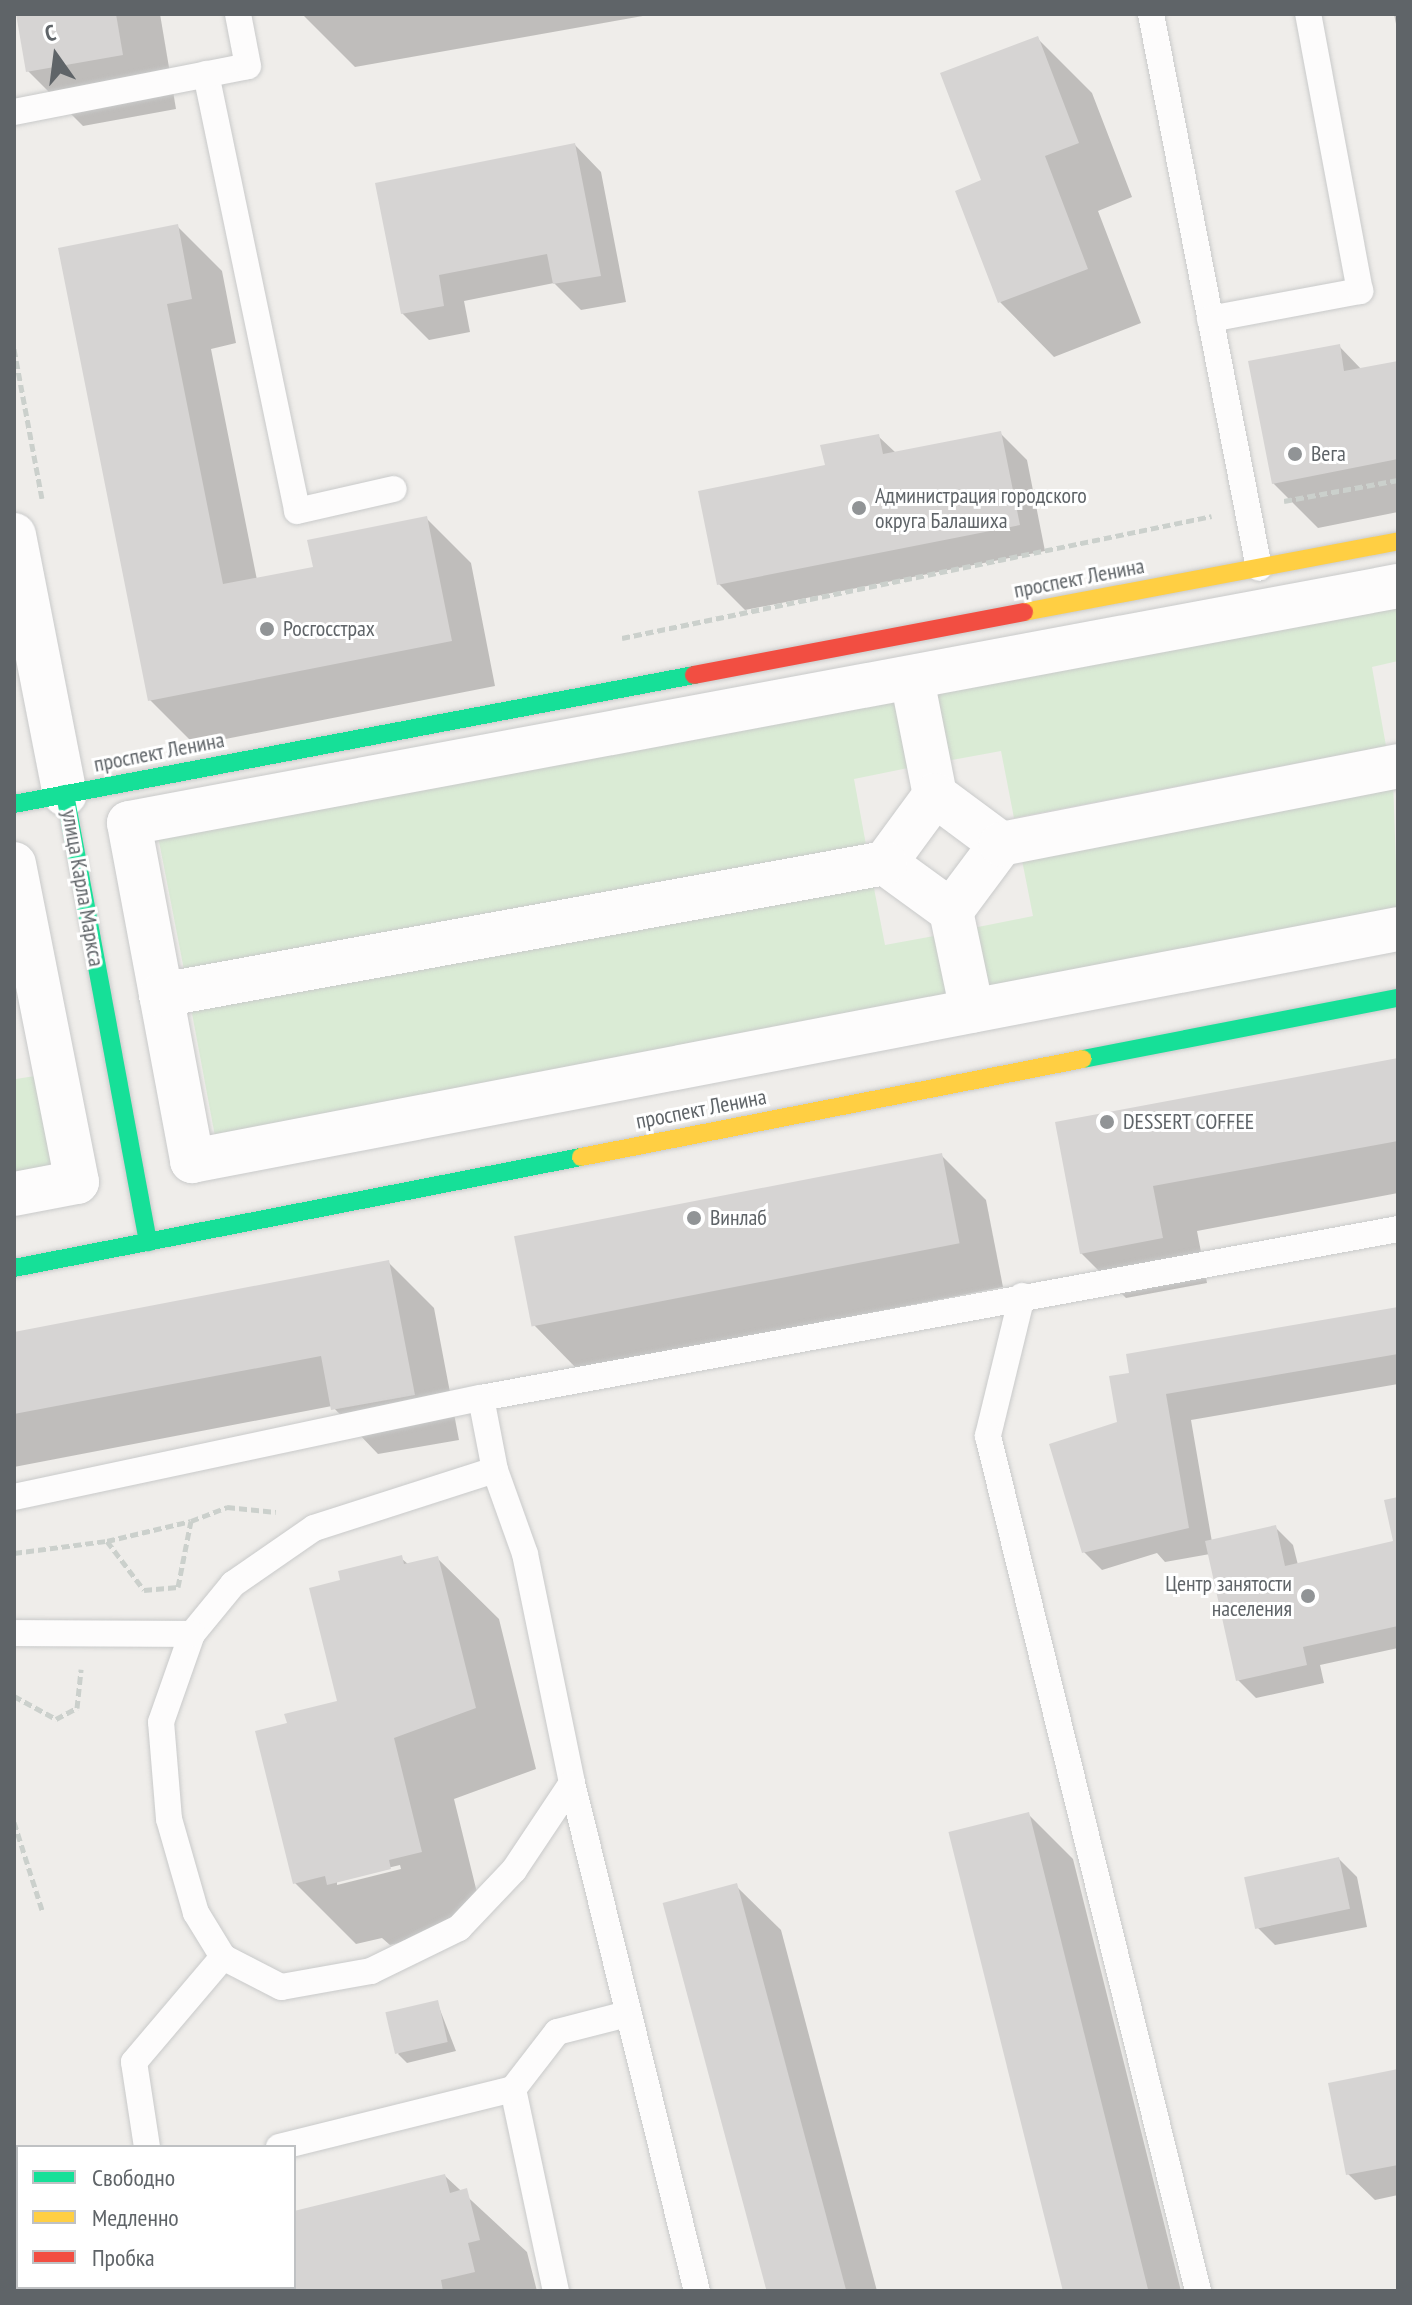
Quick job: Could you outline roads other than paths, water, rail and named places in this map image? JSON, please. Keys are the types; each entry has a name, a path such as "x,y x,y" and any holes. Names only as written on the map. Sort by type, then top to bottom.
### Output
{"street":[{"name":"улица Карла Маркса","path":"29,521 65,794 148,1242"},
{"name":"проспект Ленина","path":"14,804 1398,541"},
{"path":"1398,586 129,823 192,1161 1398,929"},
{"path":"912,679 935,795 1001,844"},
{"path":"951,911 1001,844 1398,766"},
{"path":"161,995 885,863 935,795"},
{"path":"885,863 951,911 972,1011"},
{"path":"14,864 77,1182 14,1194"},
{"name":"проспект Ленина","path":"14,1268 1398,998"},
{"path":"41,1003 14,1037 53,1061"}],"lane":[{"path":"14,112 248,66 238,14"},
{"path":"1151,14 1259,568"},
{"path":"1210,319 1360,291 1308,14"},
{"path":"206,74 297,511 394,489"},
{"path":"14,1497 481,1398 1398,1229"},
{"path":"1022,1296 988,1436 1198,2291"},
{"path":"481,1398 495,1470 525,1554 572,1783 697,2291"},
{"path":"495,1470 314,1528 233,1584 192,1634 161,1722 169,1819 196,1913 223,1957 281,1987 371,1971 459,1928 514,1870 572,1783"},
{"path":"14,1633 192,1634"},
{"path":"139,2145 134,2062 223,1957"},
{"path":"287,2145 513,2089 557,2032 627,2014"},
{"path":"513,2089 556,2291"}],"place":[{"name":"Вега","path":"1295,454"},
{"name":"Администрация городского округа Балашиха","path":"859,508"},
{"name":"Росгосстрах","path":"267,629"},
{"name":"DESSERT COFFEE","path":"1107,1122"},
{"name":"Винлаб","path":"694,1218"},
{"name":"Центр занятости населения","path":"1308,1596"}]}
